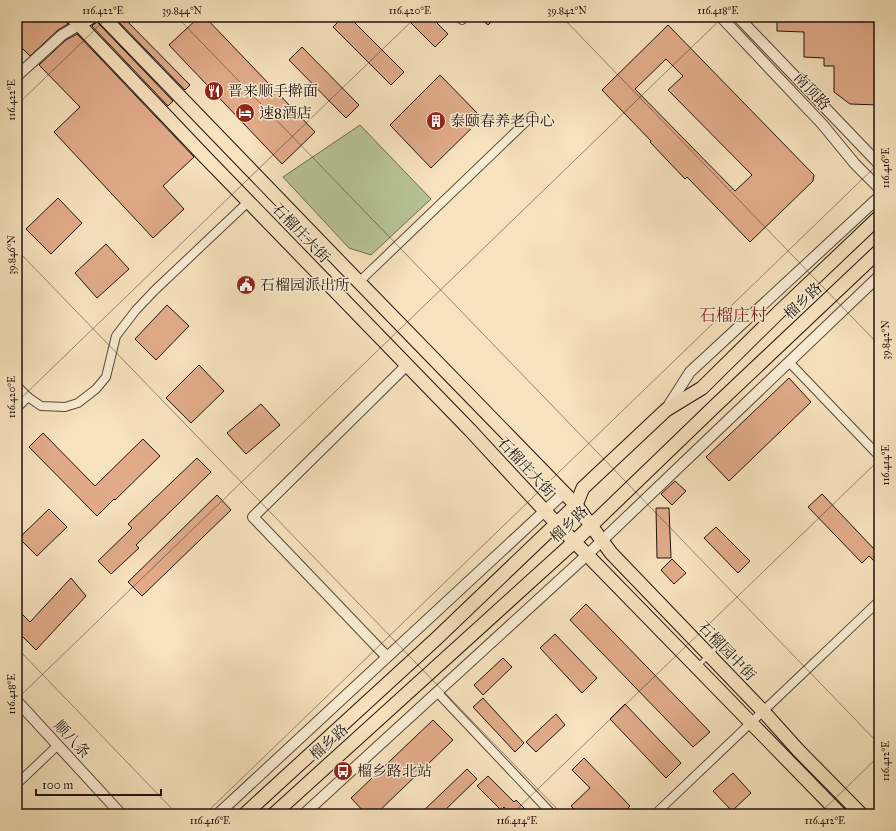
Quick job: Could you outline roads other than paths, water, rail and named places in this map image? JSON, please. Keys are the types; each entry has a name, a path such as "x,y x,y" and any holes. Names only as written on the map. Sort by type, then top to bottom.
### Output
{"main road":[{"path":"75,19 92,17"},
{"name":"石榴庄大街","path":"103,17 576,505"},
{"name":"石榴庄大街","path":"75,19 248,202 470,430 557,524"},
{"name":"榴乡路","path":"245,814 436,639 557,524 576,505 583,488 666,410 702,388 879,217"},
{"name":"榴乡路","path":"274,814 574,542 879,251"},
{"name":"石榴园中街","path":"576,505 611,553 763,711 798,750 861,814"},
{"path":"557,524 840,814"}],"street":[{"name":"南顶路","path":"722,17 823,125 855,164 879,188"},
{"name":"南顶路","path":"738,17 879,164"},
{"path":"17,76 62,35 75,19"},
{"path":"359,282 532,116"},
{"name":"榴乡路","path":"666,410 690,372 879,197"},
{"path":"17,386 28,397 41,406 65,407 78,403 96,389 106,377 116,336 136,310 155,290 248,202"},
{"path":"304,814 602,541 879,276"},
{"path":"789,362 879,456"},
{"path":"387,657 253,517 407,365"},
{"path":"17,408 28,397"},
{"name":"榴乡路","path":"218,814 564,493"},
{"path":"655,814 879,601"},
{"path":"437,692 552,814"},
{"name":"顺八条","path":"17,701 121,814"},
{"path":"17,784 58,745"}],"lane":[{"path":"696,667 723,641"}],"place":[{"name":"晋来顺手擀面","path":"214,91"},
{"name":"速8酒店","path":"245,113"},
{"name":"泰颐春养老中心","path":"436,121"},
{"name":"石榴园派出所","path":"246,285"},
{"name":"榴乡路北站","path":"343,771"}],"district":[{"name":"石榴庄村","path":"733,315"}]}
